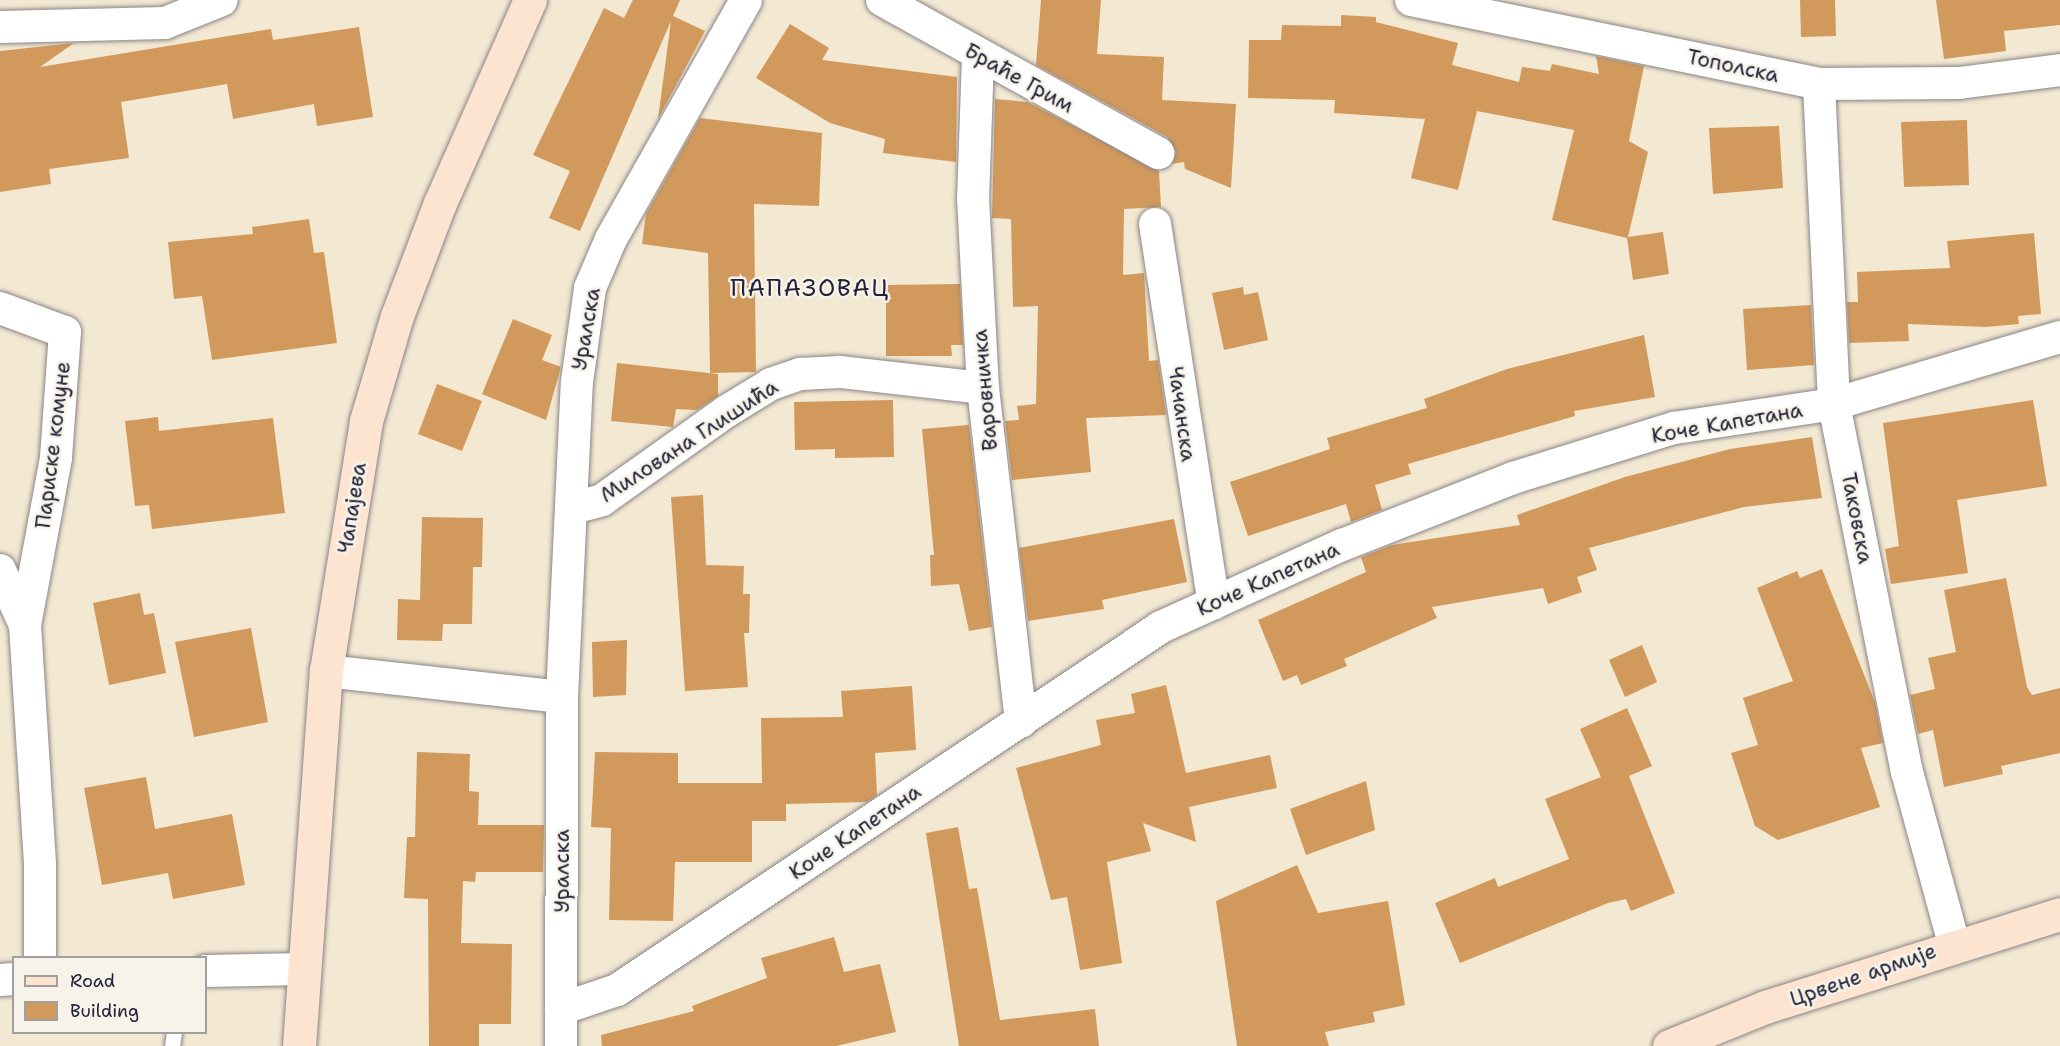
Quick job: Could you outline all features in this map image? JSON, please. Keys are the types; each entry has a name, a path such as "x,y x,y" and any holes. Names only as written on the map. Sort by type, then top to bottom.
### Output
{"street":[{"path":"0,27 165,23 221,0"},
{"name":"Чапајева","path":"299,1046 326,670 366,421 396,316 530,0"},
{"name":"Уралска","path":"561,1046 562,696 573,508 577,382 590,288 611,239 746,0"},
{"name":"Браће Грим","path":"882,0 978,57 1158,153"},
{"name":"Тополска","path":"1411,0 1819,84 1959,83 2060,70"},
{"name":"Варовничка","path":"978,57 974,198 983,388 1021,722"},
{"name":"Таковска","path":"1819,84 1834,404 1907,772 1954,944"},
{"name":"Чачанска","path":"1155,224 1214,603"},
{"name":"Париске комуне","path":"0,308 66,332 56,458 25,625 40,864 40,956"},
{"name":"Коче Капетана","path":"561,1009 617,990 1161,627 1342,545 1514,478 1674,428 1834,404 2060,337"},
{"name":"Милована Глишића","path":"573,508 602,500 727,411 771,384 800,374 840,372 983,388"},
{"name":"Париске комуне","path":"0,570 25,625"},
{"path":"326,670 562,696"},
{"name":"Црвене армије","path":"1669,1046 1954,944 2060,914"},
{"path":"207,971 304,969"}],"building":[{"path":"633,0 680,0 673,16 705,31 658,119 671,21 580,231 549,218 570,171 533,155 604,8 624,18"},
{"path":"1041,0 1101,0 1097,54 1164,57 1162,100 1236,104 1231,188 1185,169 1184,162 1172,164 1176,152 1167,137 1036,65"},
{"path":"1800,0 1835,0 1836,36 1801,37"},
{"path":"1936,0 2060,0 2060,25 2004,31 2006,51 1944,59"},
{"path":"1341,15 1376,17 1376,22 1458,43 1452,65 1519,82 1522,67 1550,71 1552,64 1599,74 1596,56 1644,66 1629,141 1648,152 1628,237 1663,232 1669,274 1633,280 1627,238 1552,220 1574,130 1477,111 1458,190 1411,178 1425,119 1334,113 1335,100 1248,98 1249,40 1281,40 1282,25 1341,26"},
{"path":"790,24 829,48 822,60 957,77 956,162 883,153 885,139 830,123 756,78"},
{"path":"359,27 373,117 317,126 314,104 233,119 227,84 121,102 129,158 49,169 51,184 0,192 0,51 74,43 40,67 271,29 273,40"},
{"path":"995,99 1028,102 1159,171 1161,207 1124,209 1123,275 1144,273 1149,361 1158,360 1166,415 1086,418 1091,472 1012,480 1005,421 1019,420 1017,406 1036,404 1038,306 1013,307 1011,219 992,218"},
{"path":"700,118 822,133 819,206 754,204 756,372 710,373 708,253 642,244 646,214"},
{"path":"1967,120 1969,185 1904,187 1901,122"},
{"path":"1779,126 1783,188 1713,194 1709,128"},
{"path":"309,219 314,253 324,252 337,343 212,360 202,296 174,299 168,242 253,234 252,227"},
{"path":"2034,233 2041,314 2018,316 2019,324 1986,327 1908,324 1909,341 1849,343 1847,302 1858,302 1857,272 1950,268 1947,241"},
{"path":"960,284 963,345 951,345 952,356 886,356 886,285"},
{"path":"1243,287 1244,295 1258,292 1268,340 1224,350 1212,293"},
{"path":"1811,305 1814,365 1747,370 1743,309"},
{"path":"513,319 552,335 542,360 561,367 546,420 482,394"},
{"path":"1644,335 1655,397 1574,411 1575,416 1408,464 1411,474 1375,485 1382,510 1351,522 1346,504 1248,536 1230,482 1330,449 1327,438 1427,408 1424,399 1507,369"},
{"path":"617,363 718,374 718,396 697,410 676,409 673,427 611,421"},
{"path":"437,384 482,401 462,451 418,434"},
{"path":"893,400 894,457 835,458 835,449 795,450 794,402"},
{"path":"2033,400 2047,486 1957,500 1968,573 1891,584 1885,549 1899,546 1883,423"},
{"path":"158,417 159,431 273,418 285,513 152,529 149,505 135,506 125,421"},
{"path":"969,425 992,627 969,631 959,584 931,586 930,555 934,555 922,429"},
{"path":"1812,437 1822,498 1744,507 1589,548 1597,570 1577,577 1582,592 1548,604 1543,588 1432,607 1437,618 1344,659 1347,666 1301,685 1297,675 1283,681 1258,620 1366,572 1361,557 1392,545 1520,525 1517,515 1625,477 1730,449"},
{"path":"703,495 706,565 744,566 743,594 750,594 749,633 744,633 748,687 685,691 671,497"},
{"path":"422,517 483,518 482,567 473,567 472,624 443,624 442,641 397,640 398,599 420,600"},
{"path":"1174,519 1187,582 1102,600 1104,609 1028,621 1019,548"},
{"path":"1822,569 1875,702 1883,743 1861,748 1880,807 1778,840 1755,826 1731,753 1758,745 1743,698 1793,681 1757,588 1797,571 1800,578"},
{"path":"2006,578 2027,687 2032,695 2060,688 2060,753 2001,766 2003,774 1944,787 1933,730 1918,734 1910,695 1935,689 1928,658 1956,652 1944,590"},
{"path":"140,593 144,615 154,613 166,673 109,685 93,603"},
{"path":"251,628 268,722 194,737 175,642"},
{"path":"627,640 626,695 593,697 592,642"},
{"path":"1642,645 1657,682 1625,697 1609,660"},
{"path":"1166,685 1186,773 1270,755 1277,788 1189,807 1196,842 1143,823 1151,851 1107,862 1122,963 1080,970 1067,897 1051,900 1016,768 1101,745 1096,720 1135,713 1131,694"},
{"path":"912,686 916,750 875,753 877,795 867,802 786,804 786,821 752,821 752,862 675,862 673,921 609,920 611,828 591,827 595,752 678,753 678,783 762,783 761,718 843,717 841,691"},
{"path":"1627,708 1652,766 1629,776 1675,893 1631,911 1626,899 1608,903 1460,963 1435,903 1495,878 1498,887 1569,859 1545,799 1601,777 1580,729"},
{"path":"417,752 470,754 469,791 479,792 478,825 544,825 543,872 476,872 475,882 463,881 461,943 512,944 511,1024 479,1024 479,1046 429,1046 428,899 404,898 407,837 415,837"},
{"path":"146,777 155,829 232,814 245,885 173,899 168,873 102,885 84,788"},
{"path":"1366,781 1375,830 1306,855 1290,809"},
{"path":"958,827 969,889 977,888 1000,1020 1095,1009 1099,1046 959,1046 926,833"},
{"path":"1297,865 1318,913 1388,901 1405,1005 1373,1012 1375,1022 1325,1032 1329,1046 1237,1046 1216,901"},
{"path":"834,937 844,972 880,964 896,1032 836,1046 602,1046 601,1035 694,1011 692,1006 767,978 761,958"}],"district":[{"name":"ПАПАЗОВАЦ","path":"810,289"}]}
